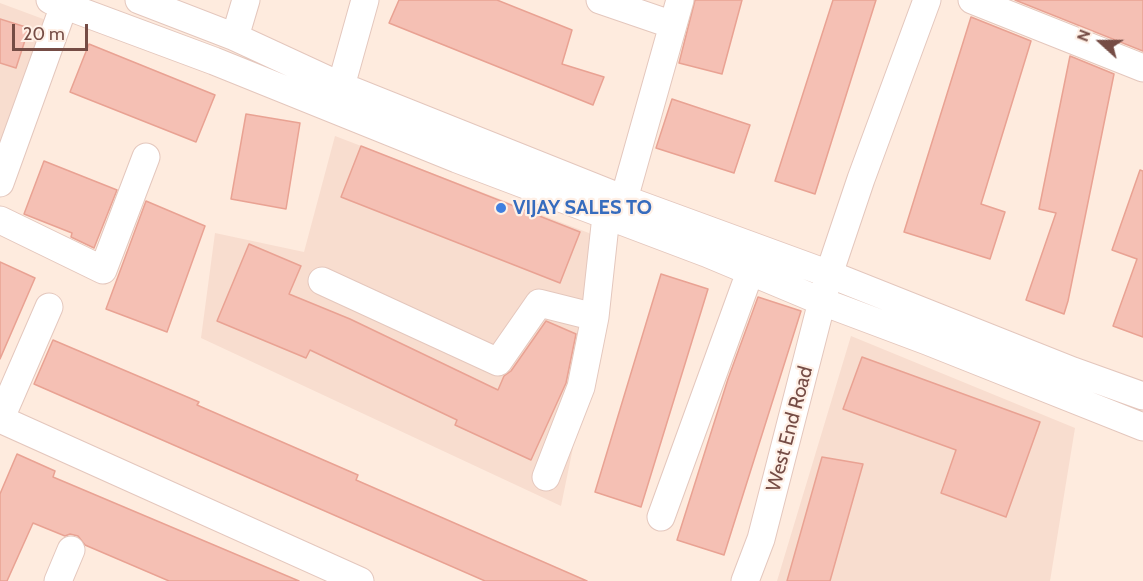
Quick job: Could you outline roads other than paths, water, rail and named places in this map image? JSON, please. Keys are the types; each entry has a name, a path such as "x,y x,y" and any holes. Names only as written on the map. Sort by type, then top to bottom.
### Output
{"street":[{"path":"235,37 246,0"},
{"path":"341,86 365,0"},
{"path":"546,477 581,387 615,208 676,13 600,0"},
{"name":"West End Road","path":"745,581 761,539 829,274 861,179 927,0"},
{"path":"972,0 1143,68"},
{"path":"145,1 235,37 615,208 750,272 1143,427"},
{"path":"0,183 61,2 457,159 829,274 1143,396"},
{"path":"0,220 103,270 146,157"},
{"path":"661,516 750,272"},
{"path":"322,281 498,362 539,303 595,317"},
{"path":"49,307 0,420 360,581"},
{"path":"1083,404 1093,378"},
{"path":"58,581 71,550"}],"place":[{"name":"VIJAY SALES TO","path":"501,208"}]}
